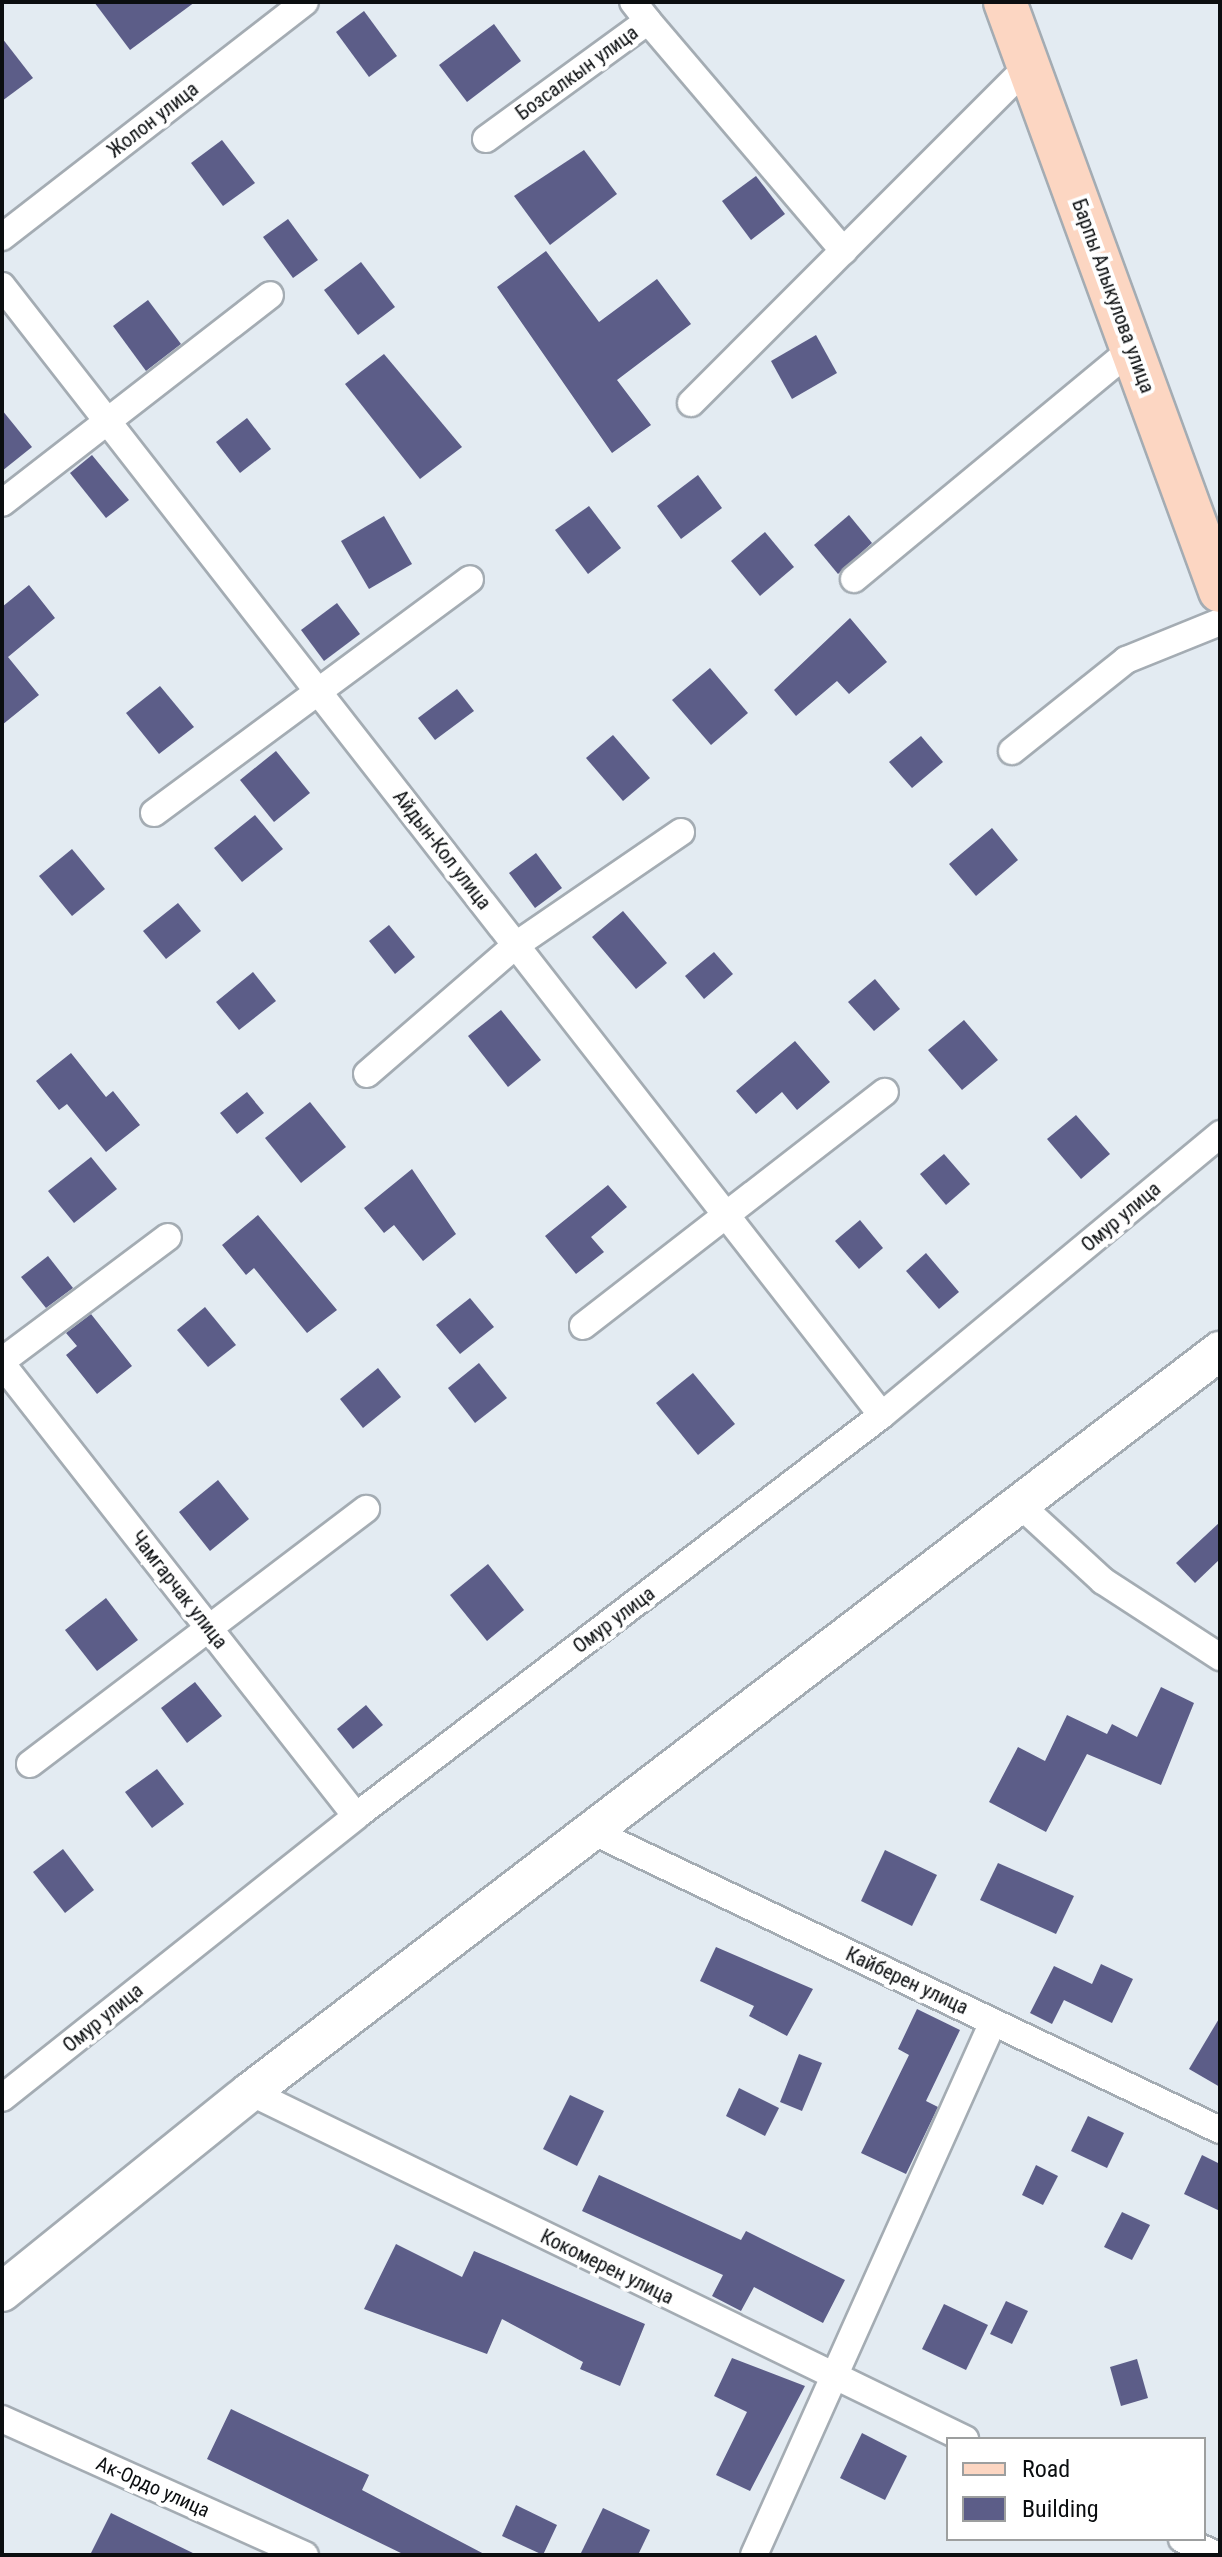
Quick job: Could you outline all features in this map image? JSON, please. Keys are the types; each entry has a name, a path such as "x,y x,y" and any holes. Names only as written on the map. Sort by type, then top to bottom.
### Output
{"main road":[{"name":"Барпы Алыкулова улица","path":"1005,2 1220,591"}],"street":[{"name":"Жолон улица","path":"2,237 305,2"},
{"path":"640,12 844,251"},
{"name":"Бозсалкын улица","path":"486,139 640,12"},
{"path":"691,403 1028,66"},
{"name":"Айдын-Кол улица","path":"2,286 882,1415"},
{"path":"2,503 270,295"},
{"path":"854,579 1132,349"},
{"path":"154,813 316,689 470,579"},
{"path":"1012,751 1126,660 1220,622"},
{"path":"367,1074 516,945 681,832"},
{"path":"583,1326 885,1092"},
{"name":"Омур улица","path":"2,2098 356,1816 882,1415 1220,1134"},
{"path":"2,1362 168,1237"},
{"path":"2,2292 250,2092 594,1832 1016,1501 1220,1351"},
{"name":"Чамгарчак улица","path":"2,1362 356,1816"},
{"path":"1016,1501 1103,1581 1220,1657"},
{"path":"30,1764 366,1509"},
{"name":"Кайберен улица","path":"594,1832 1220,2130"},
{"path":"754,2555 831,2377 993,2022"},
{"name":"Кокомерен улица","path":"250,2092 831,2377 961,2437"},
{"name":"Ак-Ордо улица","path":"2,2419 305,2555"},
{"path":"1186,2541 1216,2555"}],"building":[{"path":"94,2 195,2 130,50"},
{"path":"364,11 397,56 369,77 336,32"},
{"path":"494,24 521,61 467,102 439,65"},
{"path":"2,38 33,78 2,101"},
{"path":"222,140 255,183 223,206 191,163"},
{"path":"584,150 617,194 550,245 514,196"},
{"path":"756,176 785,214 751,240 722,201"},
{"path":"288,219 318,260 293,278 263,237"},
{"path":"546,251 599,322 657,279 691,324 617,380 651,425 612,453 497,287"},
{"path":"361,262 395,307 358,335 324,290"},
{"path":"148,300 181,344 146,371 113,326"},
{"path":"816,335 837,373 792,399 771,361"},
{"path":"384,354 462,447 420,479 345,384"},
{"path":"2,410 32,447 2,471"},
{"path":"247,418 271,449 240,473 216,442"},
{"path":"92,455 129,500 106,518 70,473"},
{"path":"698,475 722,508 681,539 657,506"},
{"path":"589,506 621,548 588,574 555,530"},
{"path":"849,515 872,543 838,574 814,545"},
{"path":"384,516 412,564 369,589 341,541"},
{"path":"765,532 794,567 760,596 731,561"},
{"path":"29,585 55,618 8,657 39,695 2,725 2,607"},
{"path":"337,603 360,634 324,661 301,630"},
{"path":"850,618 887,662 849,694 837,681 796,716 774,690"},
{"path":"710,668 748,713 711,745 672,700"},
{"path":"160,686 194,727 159,754 126,713"},
{"path":"457,689 474,711 435,740 418,718"},
{"path":"613,735 650,778 623,801 586,758"},
{"path":"921,736 943,762 912,788 889,762"},
{"path":"276,751 310,793 274,822 240,780"},
{"path":"255,815 283,849 242,882 214,848"},
{"path":"992,828 1018,860 976,896 949,864"},
{"path":"72,849 105,889 72,916 39,876"},
{"path":"536,853 562,888 535,908 509,873"},
{"path":"178,903 201,931 166,959 143,931"},
{"path":"623,911 667,963 636,989 592,937"},
{"path":"389,925 415,957 395,974 369,941"},
{"path":"714,952 733,974 704,999 685,976"},
{"path":"253,972 276,1001 239,1030 216,1002"},
{"path":"875,979 900,1009 874,1031 848,1002"},
{"path":"501,1010 541,1060 508,1087 468,1036"},
{"path":"964,1020 998,1060 962,1090 928,1050"},
{"path":"795,1041 830,1082 797,1110 782,1092 756,1114 736,1091"},
{"path":"71,1053 106,1097 113,1091 140,1125 106,1152 67,1104 59,1110 36,1081"},
{"path":"247,1092 264,1113 237,1134 220,1113"},
{"path":"310,1102 346,1147 301,1183 265,1138"},
{"path":"1076,1115 1110,1154 1081,1179 1047,1139"},
{"path":"944,1154 970,1184 946,1205 920,1174"},
{"path":"91,1157 117,1189 74,1223 48,1191"},
{"path":"412,1169 456,1234 423,1261 394,1225 384,1233 364,1208"},
{"path":"608,1185 627,1207 591,1237 604,1252 576,1274 545,1236"},
{"path":"258,1215 337,1310 307,1333 254,1268 246,1275 222,1245"},
{"path":"860,1220 883,1248 859,1269 835,1241"},
{"path":"926,1253 959,1292 939,1309 906,1271"},
{"path":"48,1256 73,1288 46,1308 21,1277"},
{"path":"470,1298 494,1327 460,1354 436,1325"},
{"path":"205,1307 236,1345 208,1367 177,1330"},
{"path":"91,1314 132,1366 97,1394 66,1355 77,1346 66,1333"},
{"path":"479,1363 507,1398 475,1423 448,1388"},
{"path":"378,1368 401,1397 363,1428 340,1399"},
{"path":"693,1373 735,1424 698,1455 656,1403"},
{"path":"218,1480 249,1519 210,1551 179,1512"},
{"path":"1220,1522 1220,1559 1195,1583 1176,1563"},
{"path":"488,1564 524,1610 487,1641 450,1595"},
{"path":"106,1598 138,1640 97,1671 65,1630"},
{"path":"195,1682 222,1716 187,1743 161,1708"},
{"path":"1161,1687 1194,1703 1161,1785 1087,1754 1046,1832 989,1802 1018,1747 1045,1761 1067,1715 1107,1734 1112,1724 1137,1737"},
{"path":"366,1705 383,1725 353,1749 337,1729"},
{"path":"157,1769 184,1804 152,1828 125,1792"},
{"path":"63,1849 94,1890 65,1913 33,1872"},
{"path":"885,1850 937,1875 912,1926 861,1901"},
{"path":"998,1863 1074,1896 1056,1934 980,1900"},
{"path":"716,1947 813,1989 787,2036 749,2016 754,2006 700,1981"},
{"path":"1101,1964 1133,1979 1112,2023 1064,2000 1052,2024 1030,2013 1054,1966 1092,1984"},
{"path":"917,2009 960,2030 926,2101 938,2107 906,2174 861,2153 909,2055 898,2049"},
{"path":"1220,2017 1220,2087 1189,2069"},
{"path":"799,2054 822,2063 802,2111 780,2102"},
{"path":"739,2088 779,2108 765,2136 726,2116"},
{"path":"570,2095 604,2111 577,2166 543,2149"},
{"path":"1088,2116 1124,2133 1107,2168 1071,2151"},
{"path":"1202,2155 1220,2164 1220,2211 1184,2194"},
{"path":"1036,2165 1058,2176 1043,2205 1022,2195"},
{"path":"599,2175 741,2240 746,2231 845,2280 823,2323 754,2287 741,2311 712,2296 723,2275 582,2211"},
{"path":"1122,2212 1150,2225 1132,2260 1104,2247"},
{"path":"396,2244 462,2277 474,2251 645,2324 620,2386 580,2369 583,2362 502,2319 487,2354 364,2309"},
{"path":"1006,2301 1028,2311 1012,2344 990,2334"},
{"path":"944,2304 988,2325 966,2370 922,2349"},
{"path":"732,2358 805,2386 750,2491 716,2475 747,2412 714,2396"},
{"path":"1137,2359 1148,2398 1121,2406 1110,2367"},
{"path":"231,2409 369,2475 362,2490 486,2555 405,2555 207,2459"},
{"path":"862,2433 907,2456 885,2500 840,2478"},
{"path":"516,2505 557,2525 543,2555 502,2536"},
{"path":"603,2508 650,2530 638,2555 580,2555"},
{"path":"111,2513 197,2555 90,2555"}]}
